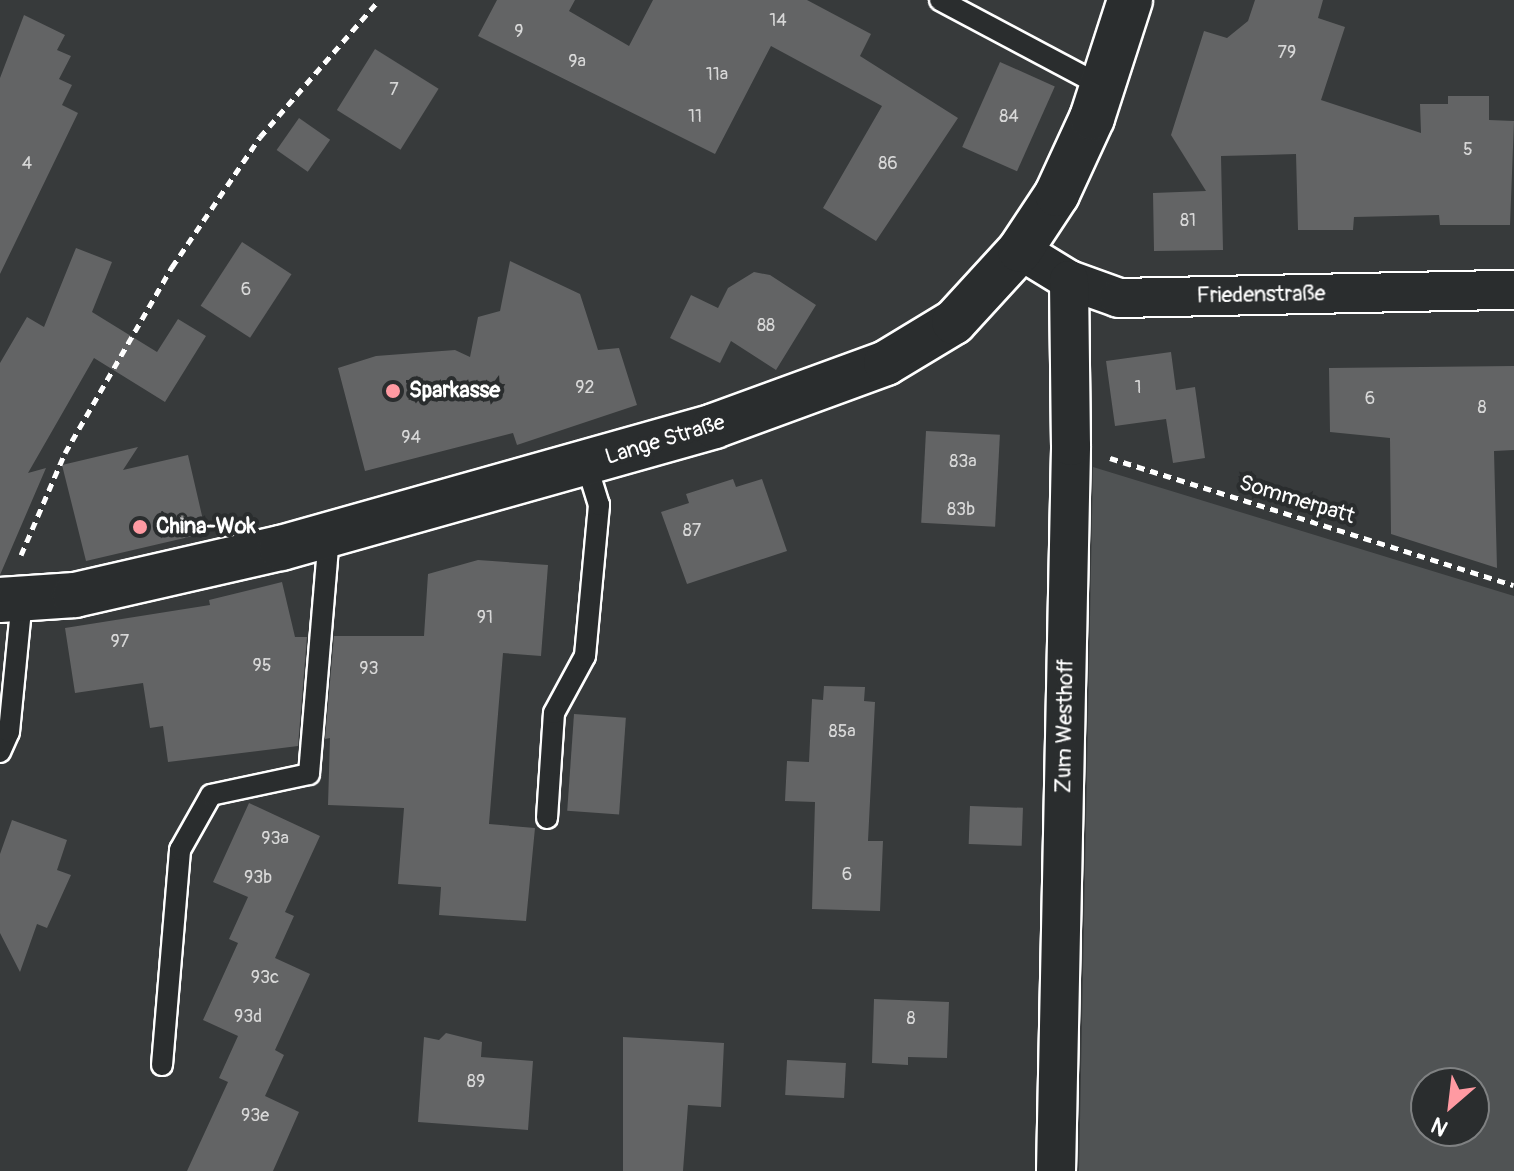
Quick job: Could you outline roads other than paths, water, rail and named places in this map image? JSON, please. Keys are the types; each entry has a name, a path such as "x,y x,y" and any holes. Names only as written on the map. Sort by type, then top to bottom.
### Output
{"main road":[{"name":"Lange Straße","path":"8,600 75,595 329,535 714,426 886,363 954,322 1020,250 1057,194 1102,86 1130,0"}],"street":[{"name":"Friedenstraße","path":"1020,250 1069,280 1119,298 1514,290"},
{"name":"Zum Westhoff","path":"1056,1171 1071,446 1069,280"}],"lane":[{"path":"940,0 1102,86"},
{"path":"547,818 554,713 585,656 599,505 586,463"},
{"path":"162,1065 180,850 211,795 309,774 329,535"},
{"path":"0,752 9,732 8,600"}],"place":[{"name":"Sparkasse","path":"393,391"},
{"name":"China-Wok","path":"140,527"}]}
